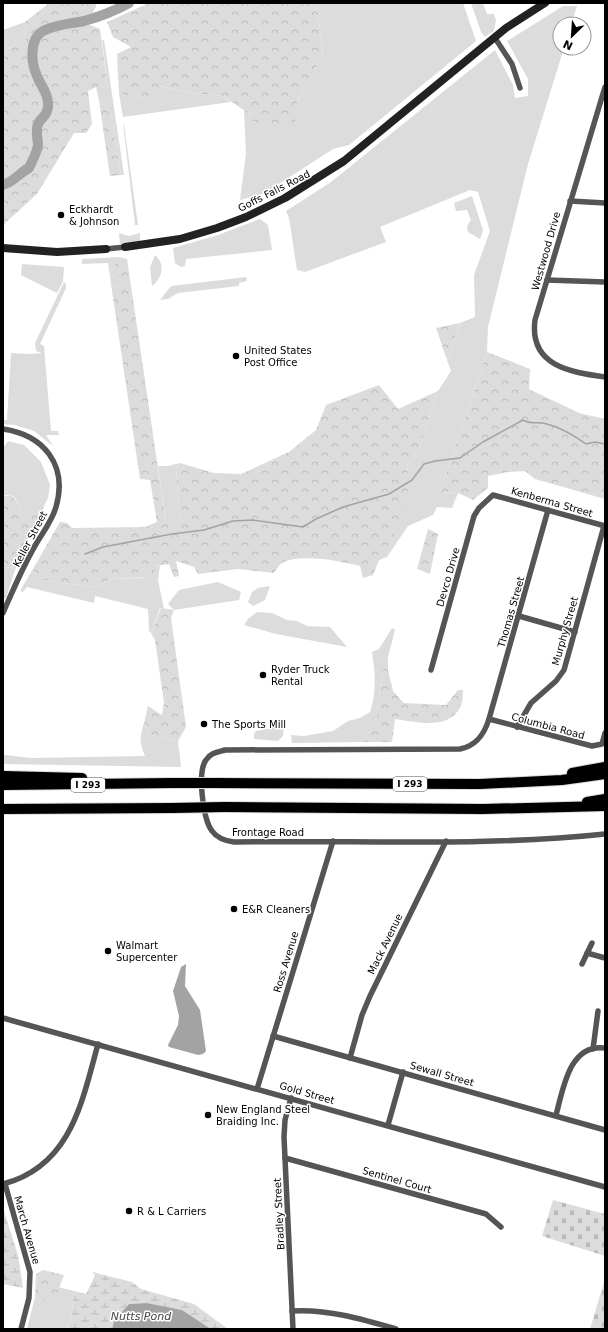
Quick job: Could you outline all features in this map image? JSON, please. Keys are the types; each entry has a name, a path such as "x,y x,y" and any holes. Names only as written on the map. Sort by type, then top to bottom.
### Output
{"highway":[{"path":"540,780 605,767"},
{"name":"I 293","path":"3,785 154,783 480,784 562,780 605,774"},
{"path":"3,776 111,778 154,783"},
{"path":"549,807 605,799"},
{"path":"3,810 224,807 483,809 549,807 582,808 605,806"}],"street":[{"name":"Goffs Falls Road","path":"3,248 57,252 125,248 180,239 217,228 246,217 285,198 344,161 495,38 545,3"},
{"path":"495,38 512,64 520,88"},
{"name":"Westwood Drive","path":"605,87 535,320 534,333 537,346 550,361 562,368 605,377"},
{"path":"570,201 605,203"},
{"path":"547,280 605,282"},
{"name":"Keller Street","path":"3,429 26,434 42,445 54,461 58,474 59,487 54,513 36,544 3,613"},
{"name":"Kenberma Street","path":"493,495 604,526"},
{"name":"Devco Drive","path":"431,670 474,516 479,508 493,495"},
{"name":"Thomas Street","path":"489,719 520,616 548,510"},
{"name":"Murphy Street","path":"517,727 535,698 560,676 566,664 604,526"},
{"path":"520,616 575,632"},
{"name":"Columbia Road","path":"489,719 589,746 602,744 605,733"},
{"name":"Frontage Road","path":"489,719 478,740 470,747 460,749 232,749 214,753 205,761 201,774 204,803 210,828 216,835 234,842 548,839 605,834"},
{"name":"Ross Avenue","path":"257,1089 333,841"},
{"name":"Mack Avenue","path":"350,1058 362,1015 370,996 446,841"},
{"path":"582,964 592,943"},
{"path":"587,953 605,958"},
{"path":"592,1049 598,1011"},
{"name":"Gold Street","path":"3,1018 605,1187"},
{"name":"Sewall Street","path":"273,1036 605,1130"},
{"path":"4,1184 30,1172 45,1162 64,1140 72,1128 81,1107 98,1044"},
{"path":"556,1115 573,1063 582,1054 592,1049 605,1048"},
{"path":"388,1125 403,1072"},
{"name":"Bradley Street","path":"291,1098 284,1129 293,1329"},
{"name":"Sentinel Court","path":"285,1158 486,1214 501,1227"},
{"name":"March Avenue","path":"4,1184 30,1272 29,1298 21,1329"},
{"path":"292,1311 309,1310 333,1312 396,1329"}],"green space":[{"path":"49,3 96,3 88,24 100,29 107,82 88,91 92,124 86,133 74,133 37,194 3,225 3,51 26,40 25,22"},
{"path":"149,3 309,3 318,13 323,55 297,103 299,119 281,128 255,128 251,115 223,96 190,93 160,86 146,98 119,94 117,54 131,47 113,37 107,22"},
{"path":"309,3 463,3 476,41 349,145 333,149 265,193 240,200 246,153 244,110 251,115 297,103 323,55 318,13"},
{"path":"471,3 483,3 487,14 494,14 496,20 494,31 485,37 481,32"},
{"path":"563,6 577,6 574,16 552,16 552,56 562,56 528,164 488,327 487,352 440,492 458,493 452,508 437,507 433,515 408,526 387,557 408,487 407,466 420,447 438,391 451,371 447,360 460,323 475,317 474,275 490,231 478,192 470,190 380,227 386,242 305,272 297,270 289,218 286,211 331,182 495,50 513,85 515,98 528,96 528,79 507,41"},
{"path":"25,22 26,40 3,51 3,30"},
{"path":"102,40 104,40 124,175 121,175 111,112 99,101 96,87 107,82"},
{"path":"159,86 190,93 223,96 231,102 123,117 119,94 146,98"},
{"path":"99,101 111,112 121,175 110,176"},
{"path":"123,124 124,125 138,225 135,225"},
{"path":"472,196 483,230 480,239 468,232 467,226 471,220 467,210 456,211 454,203"},
{"path":"260,219 268,225 272,250 186,259 185,266 181,267 175,263 173,248 218,235"},
{"path":"119,233 129,236 140,233 140,242 120,244"},
{"path":"155,255 162,267 158,279 152,286 150,267"},
{"path":"119,257 110,274 121,280 121,289 111,284 108,263 82,264 82,259"},
{"path":"119,257 127,259 166,522 180,522 176,468 180,463 214,473 241,474 289,452 316,430 326,405 379,385 398,409 438,391 420,447 407,466 409,487 387,557 379,560 373,575 363,578 360,566 332,560 310,558 290,560 282,563 274,573 238,569 198,574 194,567 176,561 179,576 174,577 169,564 156,566 152,577 111,579 96,587 61,583 31,577 41,555 60,522 67,523 72,528 145,527 157,522 150,480 140,479 111,284 121,289 121,280 110,274"},
{"path":"22,264 64,267 63,281 57,293 21,275"},
{"path":"246,277 247,281 239,283 239,286 178,293 168,299 160,300 171,286"},
{"path":"64,282 66,284 66,288 40,344 44,346 51,431 58,431 59,435 46,435 53,446 34,431 15,425 3,424 3,420 7,420 11,353 42,353 36,351 35,343"},
{"path":"460,323 447,360 436,328"},
{"path":"487,352 530,369 529,389 579,413 605,419 605,499 535,479 525,471 508,472 488,476 488,488 473,500 458,493 440,492"},
{"path":"8,441 24,445 41,462 50,485 48,498 41,497 22,519 21,507 13,496 3,495 3,448"},
{"path":"180,463 176,468 180,523 166,522 158,466 168,466"},
{"path":"3,496 12,496 21,507 22,518 41,497 48,498 19,558 12,568 3,567"},
{"path":"428,529 438,534 430,574 417,569"},
{"path":"41,555 32,577 61,583 96,587 111,579 143,578 156,566 160,566 158,580 164,609 160,608 151,633 149,631 148,609 95,596 94,603 27,587 23,592 20,591"},
{"path":"19,558 6,598 3,598 3,567 12,568"},
{"path":"218,582 241,592 239,600 174,610 168,604 179,590"},
{"path":"270,586 265,600 253,606 248,602 252,592 258,588"},
{"path":"161,608 174,610 171,618 186,727 178,741 151,735 144,723 148,706 162,715 164,703 155,640 151,633"},
{"path":"257,612 272,613 287,620 297,621 307,626 330,627 347,647 276,634 244,625 248,619"},
{"path":"392,628 395,630 388,657 388,670 383,667 376,718 364,742 292,743 291,735 304,736 333,731 348,721 360,718 370,712 374,697 375,682 372,652 379,649"},
{"path":"383,667 388,670 393,691 404,703 446,705 458,690 463,690 463,700 461,706 456,714 441,722 422,723 395,719 392,742 364,742 376,718"},
{"path":"144,723 151,735 178,741 181,767 3,764 3,755 30,758 145,756 141,740 141,733"},
{"path":"281,726 284,727 283,736 278,741 254,739 254,734 256,731"},
{"path":"553,1200 605,1214 605,1256 542,1236"},
{"path":"3,1208 18,1255 23,1288 3,1284"},
{"path":"43,1270 64,1275 56,1296 42,1300 35,1297 36,1274"},
{"path":"92,1272 132,1282 141,1289 194,1304 228,1329 211,1329 182,1310 147,1303 129,1304 114,1321 112,1329 67,1329 71,1320 74,1291 86,1294 95,1275"},
{"path":"605,1279 605,1329 590,1329"},
{"path":"58,1287 74,1291 71,1320 67,1329 27,1329 35,1297 42,1300"}],"water":[{"path":"186,964 185,986 200,1010 206,1051 203,1054 198,1055 169,1047 168,1045 178,1025 179,1016 173,991 181,967"},
{"name":"Nutts Pond","path":"147,1303 182,1310 211,1329 112,1329 114,1321 129,1304"}],"waterway":[{"path":"3,185 10,182 29,168 36,154 38,145 37,127 45,115 48,107 47,98 33,65 33,45 38,35 53,27 84,21 113,11 129,3"},
{"path":"85,554 103,547 172,534 204,530 233,521 253,520 303,527 316,519 343,507 389,494 412,480 424,464 460,458 483,442 523,420 544,423 568,432 586,444 595,442 605,444"}],"place":[{"name":"Eckhardt & Johnson","path":"61,215"},
{"name":"United States Post Office","path":"236,356"},
{"name":"Ryder Truck Rental","path":"263,675"},
{"name":"The Sports Mill","path":"204,724"},
{"name":"E&R Cleaners","path":"234,909"},
{"name":"Walmart Supercenter","path":"108,951"},
{"name":"New England Steel Braiding Inc.","path":"208,1115"},
{"name":"R & L Carriers","path":"129,1211"}]}
